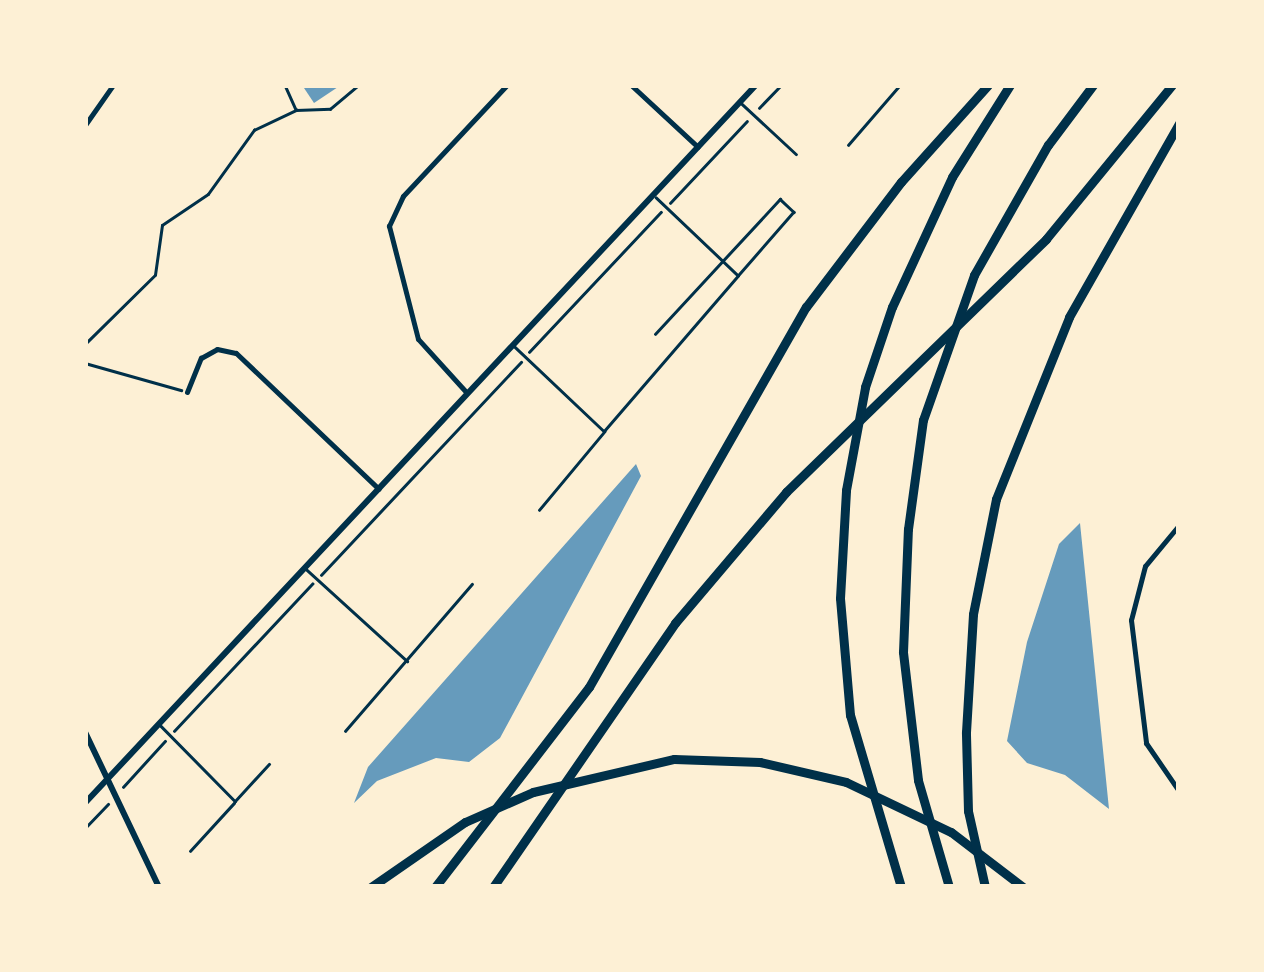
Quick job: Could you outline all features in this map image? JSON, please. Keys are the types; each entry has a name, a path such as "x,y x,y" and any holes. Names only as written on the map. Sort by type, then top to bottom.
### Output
{"highway":[{"path":"435,887 589,686 806,307 922,156 988,85"},
{"path":"900,887 850,714 840,598 846,490 866,387 892,307 952,177 1010,85"},
{"path":"949,887 918,780 903,652 908,530 923,420 974,274 1048,145 1093,85"},
{"path":"492,887 675,624 786,492 1046,239 1172,85"},
{"path":"986,887 968,810 966,732 973,614 996,499 1069,317 1179,123"},
{"path":"371,887 411,856 532,792 636,765 714,759 812,774 898,802 998,866 1023,887"}],"street":[{"path":"85,126 113,85"},
{"path":"468,394 418,339 389,226 403,196 506,85"},
{"path":"631,85 698,147"},
{"path":"85,803 756,85"},
{"path":"187,392 200,358 217,350 236,353 379,489"},
{"path":"1179,525 1145,566 1131,620 1146,744 1179,791"},
{"path":"86,735 159,887"}],"lane":[{"path":"848,145 900,85"},
{"path":"740,102 796,154"},
{"path":"653,195 738,276"},
{"path":"539,510 794,212 780,199 654,334"},
{"path":"513,345 604,431"},
{"path":"305,568 407,660"},
{"path":"345,731 472,584"},
{"path":"159,724 235,802"},
{"path":"190,851 269,764"}],"path":[{"path":"285,85 296,110"},
{"path":"85,344 155,276 158,234 170,215 208,194 254,130 296,110 330,109 358,85"},
{"path":"85,828 781,85"},
{"path":"85,363 187,392"}],"water":[{"path":"302,85 341,85 314,103"},
{"path":"636,464 641,476 500,738 469,762 436,758 377,781 354,803 368,767"},
{"path":"1080,523 1109,809 1065,775 1027,763 1007,741 1027,642 1059,544"}]}
